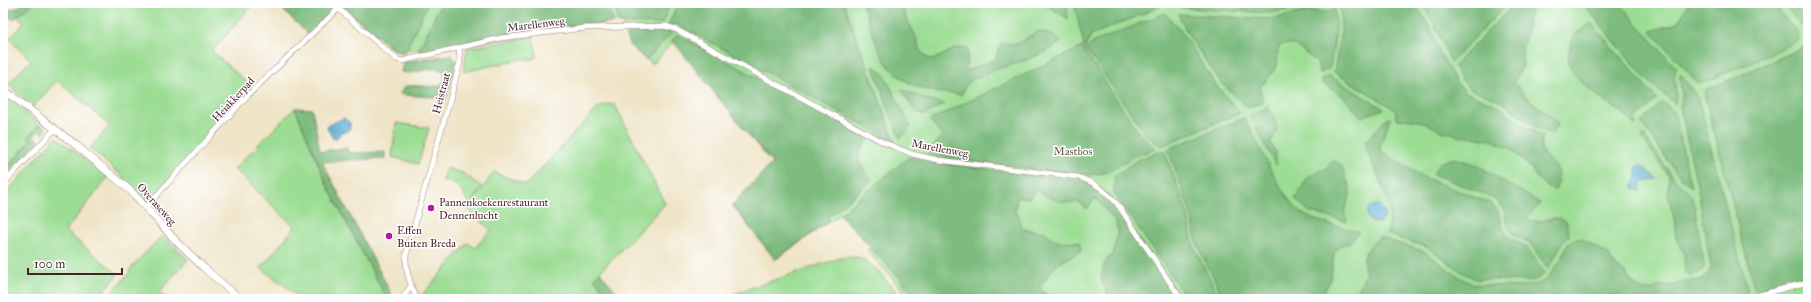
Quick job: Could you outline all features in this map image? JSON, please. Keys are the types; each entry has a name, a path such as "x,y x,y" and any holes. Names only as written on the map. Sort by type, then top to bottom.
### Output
{"street":[{"path":"332,3 396,59 402,61 459,48"},
{"name":"Heiakkerpad","path":"147,206 248,95 338,9"},
{"name":"Marellenweg","path":"459,48 501,38 585,28 665,26 682,32 884,142 912,154 946,161 1078,177 1093,182 1107,192 1118,205 1181,299"},
{"name":"Heistraat","path":"417,299 405,266 406,255 460,62 459,48"},
{"name":"Overaseweg","path":"3,89 132,192 147,206 187,252 240,299"},
{"path":"4,182 54,129"},
{"path":"1745,299 1808,282"},
{"path":"402,299 411,286"}],"green space":[{"path":"23,3 34,3 14,19 3,16 3,8 14,9"},
{"path":"34,3 254,3 212,51 253,88 150,201 90,148 110,126 57,80 33,107 8,84 31,60 9,39 24,23 17,15"},
{"path":"276,3 328,3 334,9 308,34"},
{"name":"Mastbos","path":"338,3 1808,3 1808,299 911,299 867,250 871,247 841,213 775,260 736,210 773,165 674,40 653,64 629,44 622,21 450,47 393,50"},
{"path":"341,3 428,3 404,54 390,47"},
{"path":"441,3 608,3 613,23 588,24 515,33 418,52"},
{"path":"614,3 670,3 662,24 619,23"},
{"path":"679,3 844,3 895,142 681,26 668,24"},
{"path":"862,3 903,3 904,13 916,37 919,49 926,57 933,60 956,48 968,48 966,71 995,60 1000,45 1003,43 1017,44 1038,31 1052,35 1061,41 1055,47 1045,52 973,79 966,85 961,95 935,92 914,85 901,78 891,69 883,58"},
{"path":"1043,3 1067,3 1068,19"},
{"path":"1074,3 1158,3 1160,7 1091,35 1084,50 1139,133 1156,149 1134,156 1109,172 1090,175 926,155 942,136 930,120 1084,46"},
{"path":"1188,3 1339,3 1324,6 1308,6 1269,13 1181,8"},
{"path":"1368,3 1415,3 1429,26 1440,53 1456,82 1467,93 1497,105 1522,125 1543,136 1541,145 1542,152 1558,172 1559,180 1555,190 1547,187 1537,178 1531,168 1510,148 1494,141 1468,136 1461,137 1452,133 1443,132 1432,126 1414,120 1396,119 1396,111 1390,106 1334,72 1341,31 1340,8"},
{"path":"1422,3 1508,3 1451,62 1434,23"},
{"path":"1515,3 1534,3 1527,21 1527,33 1522,48 1523,66 1514,82 1526,97 1557,121 1558,125 1550,135 1525,120 1500,100 1470,89 1461,79 1454,66"},
{"path":"1582,3 1619,3 1676,68 1675,104 1650,83"},
{"path":"1689,3 1772,3 1798,33 1799,40 1757,60 1699,84 1651,31 1678,23"},
{"path":"1783,3 1808,3 1808,276 1755,290 1704,93 1706,90 1803,48 1807,43 1805,30"},
{"path":"1335,9 1336,31 1330,68 1320,73 1317,62 1295,45 1283,44 1278,48 1277,66 1260,88 1263,102 1248,108 1220,81 1190,38 1178,14 1270,19 1309,11 1325,12"},
{"path":"1165,13 1180,30 1216,85 1240,113 1161,146 1147,136 1086,49 1094,42"},
{"path":"1591,23 1657,99 1635,120 1636,125 1631,122 1622,112 1590,90 1582,83 1571,69 1569,56 1574,35"},
{"path":"624,30 673,32 646,60 629,45"},
{"path":"678,35 870,138 861,149 859,159 863,169 872,180 829,216 827,223 776,258 732,205 773,162 752,139 672,40"},
{"path":"533,37 537,56 533,59 522,59 463,72 467,48"},
{"path":"451,55 456,61 446,98 400,94 404,87 441,85 445,78 444,71 439,69 428,69 412,73 401,72 403,62"},
{"path":"873,66 883,73 911,127 900,139"},
{"path":"1680,74 1698,98 1748,292 1721,299 1354,299 1366,274 1364,267 1365,253 1379,237 1425,252 1459,277 1472,284 1519,287 1539,284 1547,279 1561,259 1569,242 1577,239 1582,239 1609,255 1613,263 1626,274 1636,286 1644,291 1652,290 1661,285 1673,286 1686,280 1698,280 1707,275 1711,268 1697,184 1680,107 1682,94"},
{"path":"1329,76 1384,109 1361,117 1343,96 1322,83 1322,79"},
{"path":"901,89 927,100 945,104 924,115 913,108"},
{"path":"3,94 39,124 30,136 30,141 5,170 3,168 3,134 5,129 3,121"},
{"path":"1662,102 1667,105 1675,115 1691,187 1678,175 1641,122"},
{"path":"609,104 615,105 665,204 594,278 611,299 423,299 421,296 468,243 475,248 491,230 468,209 494,172 526,185 598,108"},
{"path":"1268,107 1275,119 1277,130 1270,143 1276,152 1276,165 1250,116"},
{"path":"295,108 328,187 387,299 302,299 261,268 295,227 234,169"},
{"path":"295,108 312,109 320,151 347,148 348,153 385,152 385,158 322,162 394,299 387,299 328,187"},
{"path":"1244,118 1279,184 1295,207 1303,214 1315,220 1359,232 1350,242 1338,247 1334,253 1331,277 1323,295 1325,299 1224,299 1197,244 1191,214 1168,149"},
{"path":"1390,118 1380,146 1381,151 1423,177 1490,203 1498,211 1502,226 1507,236 1526,247 1545,273 1537,279 1529,281 1475,279 1462,272 1427,247 1386,234 1390,223 1390,212 1383,188 1372,164 1365,141 1383,122"},
{"path":"396,123 429,128 418,164 392,157"},
{"path":"39,124 46,128 43,134 39,130 34,136 39,141 6,177 3,178 3,168 5,170 30,142 29,136"},
{"path":"1644,135 1674,179 1693,197 1704,264 1703,269 1699,273 1690,275 1685,272 1684,253 1676,238 1674,218 1668,194 1669,176 1642,138"},
{"path":"56,137 108,177 65,231 118,274 97,299 3,299 3,196"},
{"path":"1164,150 1188,215 1193,245 1220,299 1187,299 1114,193 1115,176 1137,160"},
{"path":"909,157 930,162 1087,182 1108,195 1181,299 1111,299 1101,277 1104,265 1114,251 1118,231 1115,221 1097,199 1094,199 1087,209 1078,202 1062,202 1046,196 1037,190 1030,198 1018,197 1017,199 1015,211 1019,216 1021,227 1024,229 1044,232 1057,241 1078,242 1081,247 1081,251 1056,265 1040,286 1041,291 1053,299 919,299 840,214"},
{"path":"1455,158 1477,165 1538,202 1540,204 1526,218 1532,221 1537,221 1560,218 1567,222 1569,236 1564,239 1548,269 1530,243 1515,235 1509,229 1503,208 1498,201 1433,174 1439,163"},
{"path":"1331,161 1337,162 1341,166 1350,188 1350,195 1344,211 1347,222 1310,212 1295,199 1308,177 1327,168"},
{"path":"446,168 462,173 482,187 470,204 456,183 443,181"},
{"path":"162,236 188,259 159,292 166,299 106,299 130,272 130,269"},
{"path":"857,257 863,259 875,269 902,299 727,299 736,293 840,258"},
{"path":"600,272 622,299 611,299 594,278"}],"water":[{"path":"344,118 350,123 350,129 346,132 341,132 337,138 333,139 327,128 328,125"},
{"path":"1641,165 1657,179 1641,183 1640,191 1633,188 1633,185 1637,177 1637,167"},
{"path":"1376,205 1382,208 1385,214 1382,220 1376,223 1370,220 1367,214 1370,208"}],"place":[{"name":"Pannenkoekenrestaurant Dennenlucht","path":"431,208"},
{"name":"Effen Buiten Breda","path":"389,236"}]}
